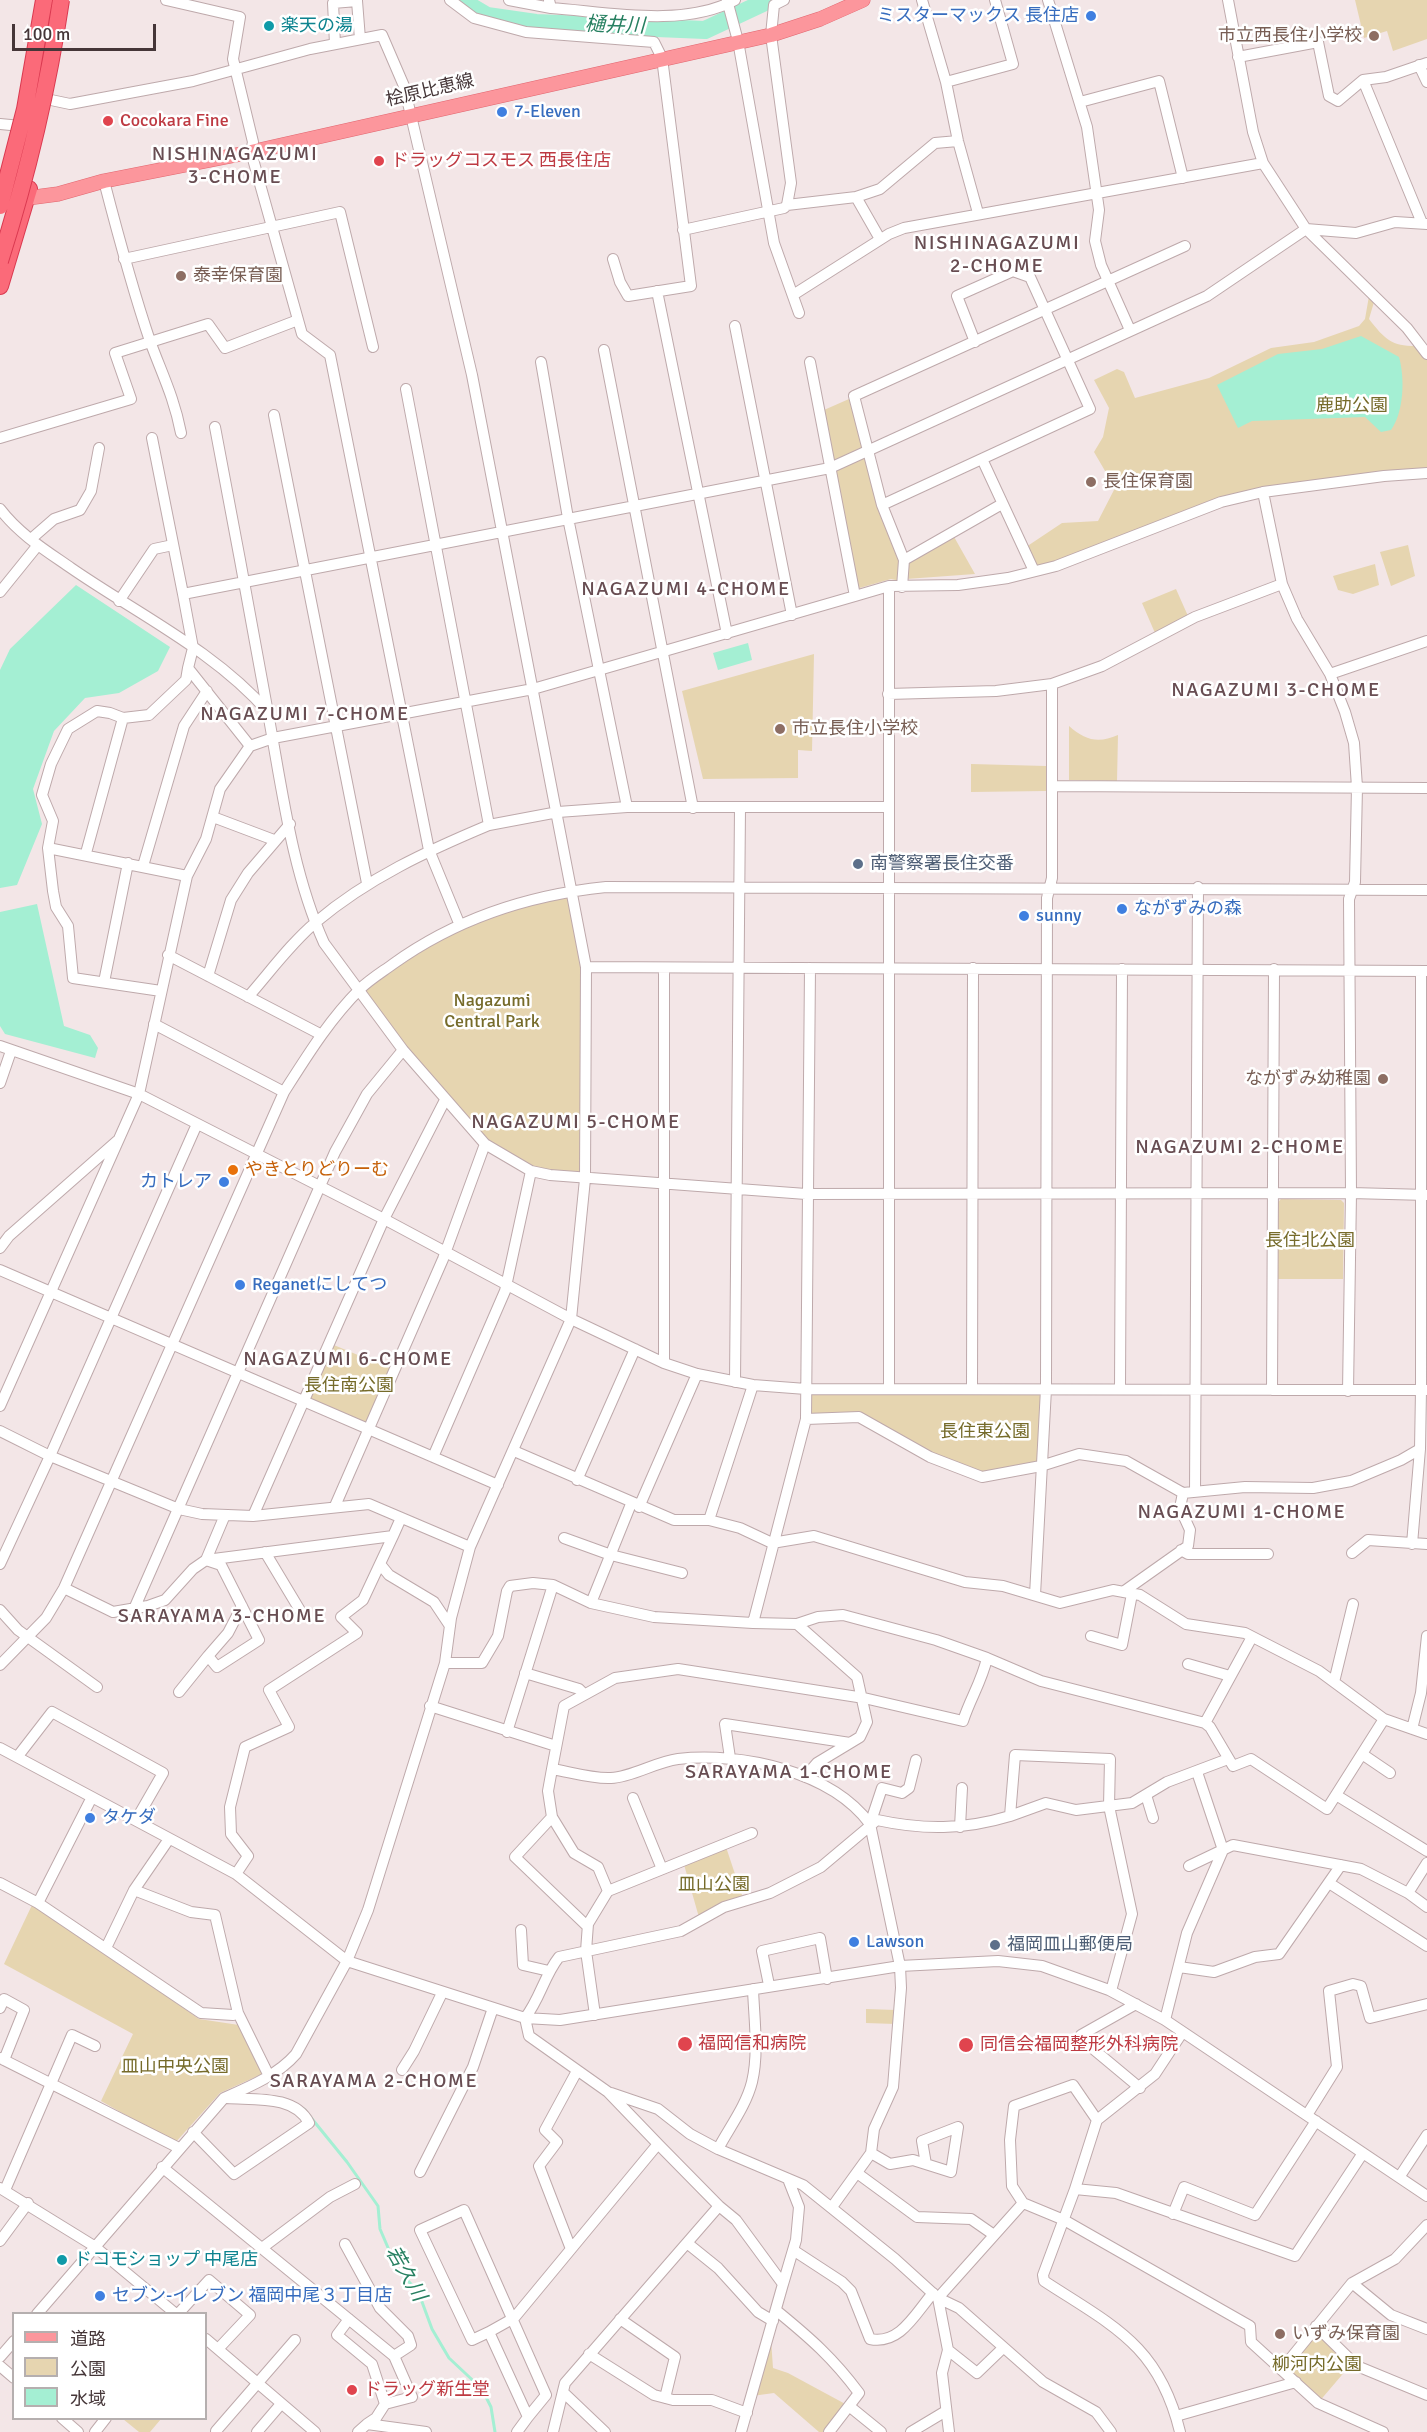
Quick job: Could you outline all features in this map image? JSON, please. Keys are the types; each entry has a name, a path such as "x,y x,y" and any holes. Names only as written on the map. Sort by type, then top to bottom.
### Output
{"highway":[{"path":"0,204 21,126 44,0"},
{"path":"0,204 25,109 44,0"},
{"path":"0,261 40,112 61,0"},
{"path":"0,286 27,197 51,100 68,0"}],"main road":[{"name":"桧原比恵線","path":"0,204 27,197 58,194 104,181 251,152 662,58 736,35 771,35 863,0"}],"street":[{"path":"166,0 240,17 233,59 253,142 251,152 270,227 302,334 330,354 400,715 429,850 459,923"},
{"path":"450,0 474,18 526,32 654,42 662,58 691,286 628,296 620,282 613,259"},
{"path":"509,0 674,16 701,13 730,1 774,243 799,313"},
{"path":"784,0 774,5 771,35 791,183 787,205"},
{"path":"922,0 946,82 958,141 978,213"},
{"path":"946,82 1013,64 995,0"},
{"path":"1048,0 1080,102 1098,194 1100,210 1095,241 1130,330"},
{"path":"1228,0 1253,132 1263,164 1306,229 1407,328 1427,354"},
{"path":"335,44 333,3 357,1 360,39"},
{"path":"38,2312 224,2097 253,2085 286,2065 302,2046 347,1961 368,1910 430,1707 446,1663 450,1627 470,1548 571,1319 585,1179 586,967 558,812 457,309 404,86 382,35 335,44 193,81 70,104 51,100"},
{"path":"1238,57 1318,42 1329,96 1338,100 1363,80 1386,77 1423,64 1427,82"},
{"path":"183,594 830,468 1207,296 1306,229 1356,234 1395,222 1424,224 1363,80"},
{"path":"1080,102 1159,81 1183,178"},
{"path":"0,124 21,126"},
{"path":"683,230 784,208 787,205 856,197 880,189 934,143 958,141"},
{"path":"793,295 880,239 904,228 1263,164"},
{"path":"104,181 124,259 151,343 174,400 181,433"},
{"path":"856,197 880,239"},
{"path":"124,259 340,212 373,347"},
{"path":"902,587 904,560 882,505 854,396 1185,246"},
{"path":"882,505 1090,409 1030,277 1013,271 957,296 975,342"},
{"path":"657,291 727,634"},
{"path":"0,438 130,399 115,353 208,324 225,348 298,320"},
{"path":"735,326 792,615"},
{"path":"604,350 693,808"},
{"path":"541,362 568,518 627,807"},
{"path":"810,362 855,596"},
{"path":"406,388 489,825"},
{"path":"274,415 367,884"},
{"path":"215,427 300,874 315,923 324,943 403,1050 485,1144 531,1171 585,1179 806,1194 1350,1193 1424,1196"},
{"path":"152,438 193,648 186,680 149,714 123,718 96,711 68,729 51,764 42,795 54,821 48,848 56,907 68,926 73,978 161,991"},
{"path":"0,592 34,542 54,519 80,510 91,491 99,448"},
{"path":"982,459 1034,571"},
{"path":"0,1406 139,1094 187,876 206,839 220,789 249,746 273,738 336,728 533,689 889,586 958,585 1056,566 1221,502 1263,492 1383,476 1427,473"},
{"path":"1263,492 1282,584 1297,619 1330,674 1346,712 1354,743 1357,787 1355,879 1349,899 1348,970 1350,1193 1348,1391"},
{"path":"904,560 1002,504"},
{"path":"0,509 14,527 119,601 193,648 249,691 268,712"},
{"path":"119,601 154,549 173,545"},
{"path":"888,694 996,691 1052,684 1102,666 1195,617 1282,584"},
{"path":"889,586 887,807 890,968 889,1389"},
{"path":"1330,674 1427,641"},
{"path":"188,668 249,746"},
{"path":"1035,1596 1046,1389 1047,968 1049,888 1052,878 1052,684"},
{"path":"249,691 264,688"},
{"path":"142,866 184,726 207,691"},
{"path":"86,854 123,718"},
{"path":"1053,786 1427,788"},
{"path":"248,997 315,923 367,884 429,850 489,825 558,812 627,807 887,807"},
{"path":"735,1382 740,808"},
{"path":"213,817 274,840"},
{"path":"208,976 231,900 248,873 290,824"},
{"path":"48,848 187,876"},
{"path":"104,982 128,863"},
{"path":"0,1665 46,1618 64,1588 284,1092 320,1035 359,990 407,954 459,923 501,907 572,891 606,887 888,889 1198,887 1427,890"},
{"path":"1091,1636 1122,1645 1128,1593 1188,1546 1190,1530 1180,1508 1189,1493 1196,1389 1198,887"},
{"path":"168,955 320,1035"},
{"path":"586,967 1424,971 1424,1390 1413,1544"},
{"path":"664,968 664,1363"},
{"path":"753,1623 806,1419 806,1194 810,968"},
{"path":"972,1388 973,968"},
{"path":"1120,1389 1122,969"},
{"path":"1272,1390 1274,969"},
{"path":"154,1024 284,1092"},
{"path":"0,1046 139,1094 384,1219 571,1319 664,1363 697,1374 753,1385 806,1389 1424,1390"},
{"path":"134,1609 335,1152 367,1094 403,1050"},
{"path":"0,1083 11,1051"},
{"path":"253,1516 384,1219 445,1100"},
{"path":"0,1564 197,1124"},
{"path":"0,1248 9,1236 119,1139"},
{"path":"335,1506 446,1252 485,1144"},
{"path":"433,1457 507,1285 531,1171"},
{"path":"0,1270 498,1485"},
{"path":"577,1480 635,1349"},
{"path":"591,1603 611,1555 697,1374"},
{"path":"709,1520 753,1385"},
{"path":"806,1419 859,1417 930,1457 982,1477 1041,1466 1078,1454 1126,1461 1189,1493 1245,1487 1313,1488 1351,1481 1401,1460 1420,1449"},
{"path":"0,1431 50,1456 179,1509 253,1516 369,1504 470,1548"},
{"path":"514,1451 635,1506 674,1520 709,1520 740,1528 772,1543 814,1536 965,1582 1002,1586 1060,1603 1113,1590 1140,1595 1186,1624 1252,1636 1319,1671 1384,1719 1427,1734"},
{"path":"206,1560 225,1515"},
{"path":"236,1874 248,1856 231,1834 230,1807 245,1747 290,1727 269,1690 357,1633 341,1617 363,1600 401,1518"},
{"path":"64,1588 113,1612 134,1609 165,1600 193,1569 206,1560 393,1536"},
{"path":"564,1538 611,1555 682,1573"},
{"path":"1352,1553 1368,1540 1427,1544"},
{"path":"1181,1550 1188,1554 1268,1554"},
{"path":"265,1552 301,1612"},
{"path":"206,1560 221,1565 259,1640 217,1667 208,1656"},
{"path":"380,1564 389,1575 434,1602 450,1627"},
{"path":"446,1663 482,1663 498,1636 510,1586 532,1583 553,1586 591,1603 654,1617 797,1624 818,1617 843,1615 936,1640 1041,1681 1205,1723 1210,1726 1233,1766 1251,1759 1327,1809 1384,1719"},
{"path":"507,1732 553,1586"},
{"path":"1334,1682 1353,1604"},
{"path":"179,1692 228,1633 242,1606"},
{"path":"0,1610 28,1637 97,1687"},
{"path":"797,1624 857,1677 864,1698 867,1722 860,1737 817,1763 805,1777"},
{"path":"1205,1723 1252,1636"},
{"path":"1412,1729 1421,1693 1427,1636"},
{"path":"608,1891 598,1867 574,1853 552,1817 548,1791 564,1706 615,1678 678,1669 864,1698 963,1721 970,1700 981,1681 987,1658"},
{"path":"1188,1664 1230,1676"},
{"path":"525,1673 579,1689 584,1694"},
{"path":"430,1707 556,1746"},
{"path":"18,1756 52,1712 163,1773 136,1820"},
{"path":"730,1758 725,1724 850,1743"},
{"path":"0,1748 236,1874 347,1961 525,2018 560,2020 769,1985 827,1979 900,1966 965,1961 1025,1963 1075,1976 1111,1991 1165,2020 1427,2196"},
{"path":"1362,1754 1390,1773"},
{"path":"1010,1816 1015,1755 1110,1759 1109,1806 1132,1914 1111,1991"},
{"path":"552,1769 612,1778 676,1760 730,1758 782,1767 805,1777 857,1806 870,1824 900,1966 901,1988 893,2087 874,2128 872,2153 832,2207"},
{"path":"525,2018 538,2002 549,1971 559,1957 681,1931 724,1907 770,1893 821,1867 877,1820 939,1829 984,1824 1046,1803 1076,1810 1132,1803 1167,1782 1228,1759"},
{"path":"870,1824 882,1788 902,1793 909,1788 916,1760"},
{"path":"1165,2020 1187,1933 1223,1850 1197,1772"},
{"path":"960,1827 962,1788"},
{"path":"1146,1795 1153,1818"},
{"path":"1336,1795 1427,1851"},
{"path":"38,1903 92,1797"},
{"path":"633,1798 662,1869"},
{"path":"552,1817 515,1857 587,1926"},
{"path":"595,2014 586,1952 587,1926 608,1891 752,1833"},
{"path":"106,1948 134,1890 169,1839"},
{"path":"1189,1866 1233,1845 1361,1869 1408,1893 1427,1907"},
{"path":"1408,1893 1427,1863"},
{"path":"1179,1966 1214,1972 1255,1957 1279,1954 1341,1865"},
{"path":"0,1883 38,1903 201,2013 233,2015 238,2013"},
{"path":"1329,1883 1427,1946"},
{"path":"134,1890 191,1912 215,1915 238,2013 268,2074"},
{"path":"521,1930 523,1965 549,1971"},
{"path":"769,1985 762,1951 820,1938 827,1979"},
{"path":"1173,2214 1184,2187 1255,2215 1311,2118 1337,2067 1329,1991 1353,1984 1361,1986 1370,2018 1427,2004"},
{"path":"718,2149 745,2101 752,2082 753,1989"},
{"path":"402,2070 414,2051 442,1993"},
{"path":"0,2008 4,1999 24,2010 2,2059 179,2148"},
{"path":"1136,2004 1081,2035 1086,2043 1140,2088"},
{"path":"420,2172 473,2067 493,2008"},
{"path":"525,2018 529,2036 608,2092 719,2206 736,2220 783,2284"},
{"path":"1180,2432 1168,2394 1143,2352 1123,2332 1044,2281 1043,2275 1075,2189 1097,2120 1155,2074 1182,2033"},
{"path":"95,2046 72,2035 3,2189 94,2246 176,2312"},
{"path":"571,2248 539,2166 556,2142 545,2130 577,2071"},
{"path":"1097,2120 1073,2085 1014,2106 1010,2140 1012,2186 1023,2203 1064,2220 1251,2326 1251,2342 1318,2403 1383,2432"},
{"path":"608,2092 657,2109 690,2134 718,2149 803,2185 935,2295 959,2308 1043,2382 1096,2412 1111,2432"},
{"path":"193,2132 234,2174 309,2123 305,2114 286,2103 224,2097"},
{"path":"872,2153 890,2164 913,2160 951,2172 958,2127 922,2141 926,2164"},
{"path":"1400,2176 1427,2135"},
{"path":"517,2432 546,2395 514,2318 464,2210 420,2230 472,2340 514,2318 658,2144"},
{"path":"1075,2189 1116,2193 1294,2256 1363,2153"},
{"path":"162,2167 394,2356 412,2397 385,2404 376,2418 358,2432"},
{"path":"857,2174 918,2217 971,2219 994,2235"},
{"path":"590,2354 654,2395 665,2398 712,2400 746,2425 793,2250 799,2207 789,2179"},
{"path":"262,2248 330,2197 355,2184"},
{"path":"793,2250 843,2282 851,2291 870,2339 880,2341 895,2337 1023,2203"},
{"path":"0,2241 28,2204"},
{"path":"553,2432 565,2383 719,2206"},
{"path":"1282,2369 1352,2283 1395,2259 1427,2225"},
{"path":"687,2242 718,2268 758,2312 775,2316 814,2340 860,2392 829,2432"},
{"path":"345,2244 380,2308 408,2336 411,2345 394,2356"},
{"path":"178,2312 209,2280 250,2314 218,2349"},
{"path":"1352,2283 1391,2315 1427,2329"},
{"path":"935,2295 948,2350 942,2373 949,2432"},
{"path":"349,2319 337,2335 372,2364 385,2404"},
{"path":"620,2319 675,2357 665,2398"},
{"path":"1316,2326 1357,2366 1427,2395"},
{"path":"489,2332 528,2417"},
{"path":"207,2339 315,2432"},
{"path":"216,2432 295,2340"},
{"path":"0,2357 8,2342"},
{"path":"948,2350 977,2373 1003,2348"},
{"path":"0,2366 12,2376"},
{"path":"1176,2416 1296,2382"},
{"path":"563,2392 605,2432"},
{"path":"258,2432 281,2404"},
{"path":"849,2406 881,2432"},
{"path":"911,2432 946,2411"},
{"path":"64,2420 78,2432"},
{"path":"95,2432 104,2420"},
{"path":"367,2424 426,2432"}],"green space":[{"path":"1355,0 1427,0 1427,39 1393,51 1387,31 1364,38"},
{"name":"鹿助公園","path":"1369,296 1374,302 1369,319 1380,333 1397,344 1421,346 1427,354 1427,473 1263,492 1034,571 1023,549 1062,523 1098,521 1115,488 1094,452 1103,437 1109,408 1094,380 1117,369 1124,372 1135,398 1209,378 1271,348 1314,342 1359,326 1365,319"},
{"path":"849,399 902,560 900,581 891,579 856,589 824,410"},
{"path":"953,535 975,574 906,579 907,561"},
{"path":"1408,545 1415,576 1391,586 1380,552"},
{"path":"1375,564 1379,585 1353,594 1338,590 1333,576"},
{"path":"1176,589 1188,616 1155,633 1142,603"},
{"path":"814,654 812,751 798,750 798,778 703,779 682,691"},
{"path":"1069,726 1081,735 1092,739 1111,738 1118,735 1117,781 1069,780"},
{"path":"971,764 1046,766 1046,791 971,792"},
{"name":"Nagazumi Central Park","path":"572,891 586,967 585,1179 550,1175 485,1144 359,990 459,923"},
{"name":"長住北公園","path":"1281,1199 1341,1200 1344,1203 1343,1279 1277,1279 1278,1202"},
{"name":"長住南公園","path":"329,1343 394,1370 369,1429 304,1402"},
{"name":"長住東公園","path":"806,1389 1046,1389 1041,1466 982,1477 859,1417 806,1419"},
{"name":"皿山公園","path":"725,1844 744,1901 700,1921 683,1861"},
{"name":"皿山中央公園","path":"32,1905 103,1951 199,2019 239,2025 262,2068 262,2074 220,2093 175,2143 101,2101 133,2034 4,1964"},
{"path":"866,2009 896,2010 895,2024 866,2023"},
{"name":"柳河内公園","path":"1316,2326 1353,2362 1318,2403 1282,2369"},
{"path":"771,2340 773,2368 788,2373 849,2406 829,2432 819,2432 774,2393 752,2396"},
{"path":"124,2420 160,2420 150,2432 139,2432"}],"water":[{"path":"1361,336 1399,357 1402,375 1401,405 1391,430 1381,432 1365,417 1252,421 1238,428 1217,385 1278,354 1322,349"},
{"path":"76,585 170,647 158,671 119,693 85,698 54,731 33,789 42,824 17,885 0,888 0,670 10,649"},
{"path":"748,643 752,660 718,670 713,653"},
{"path":"37,904 64,1026 90,1035 98,1048 95,1058 5,1034 0,1026 0,912"}],"waterway":[{"name":"樋井川","path":"460,0 487,16 536,23 705,30 769,0"},
{"name":"若久川","path":"304,2109 347,2162 378,2206 380,2229 398,2271 418,2291 432,2329 449,2358 482,2389 491,2407 495,2432"}],"place":[{"name":"ミスターマックス 長住店","path":"1091,16"},
{"name":"楽天の湯","path":"269,26"},
{"name":"市立西長住小学校","path":"1374,36"},
{"name":"7-Eleven","path":"502,112"},
{"name":"Cocokara Fine","path":"108,121"},
{"name":"ドラッグコスモス 西長住店","path":"379,161"},
{"name":"泰幸保育園","path":"181,276"},
{"name":"長住保育園","path":"1091,482"},
{"name":"市立長住小学校","path":"780,729"},
{"name":"南警察署長住交番","path":"858,864"},
{"name":"ながずみの森","path":"1122,909"},
{"name":"sunny","path":"1024,916"},
{"name":"ながずみ幼稚園","path":"1383,1079"},
{"name":"やきとりどりーむ","path":"233,1170"},
{"name":"カトレア","path":"224,1182"},
{"name":"Reganetにしてつ","path":"240,1285"},
{"name":"タケダ","path":"90,1818"},
{"name":"Lawson","path":"854,1942"},
{"name":"福岡皿山郵便局","path":"995,1945"},
{"name":"福岡信和病院","path":"685,2044"},
{"name":"同信会福岡整形外科病院","path":"966,2045"},
{"name":"ドコモショップ 中尾店","path":"62,2260"},
{"name":"セブン-イレブン 福岡中尾３丁目店","path":"100,2296"},
{"name":"いずみ保育園","path":"1280,2334"},
{"name":"ドラッグ新生堂","path":"352,2390"}],"district":[{"name":"NISHINAGAZUMI 3-CHOME","path":"235,166"},
{"name":"NISHINAGAZUMI 2-CHOME","path":"997,256"},
{"name":"NAGAZUMI 4-CHOME","path":"686,590"},
{"name":"NAGAZUMI 3-CHOME","path":"1276,691"},
{"name":"NAGAZUMI 7-CHOME","path":"305,715"},
{"name":"NAGAZUMI 5-CHOME","path":"576,1123"},
{"name":"NAGAZUMI 2-CHOME","path":"1240,1148"},
{"name":"NAGAZUMI 6-CHOME","path":"348,1360"},
{"name":"NAGAZUMI 1-CHOME","path":"1242,1513"},
{"name":"SARAYAMA 3-CHOME","path":"222,1617"},
{"name":"SARAYAMA 1-CHOME","path":"789,1773"},
{"name":"SARAYAMA 2-CHOME","path":"374,2082"}]}
